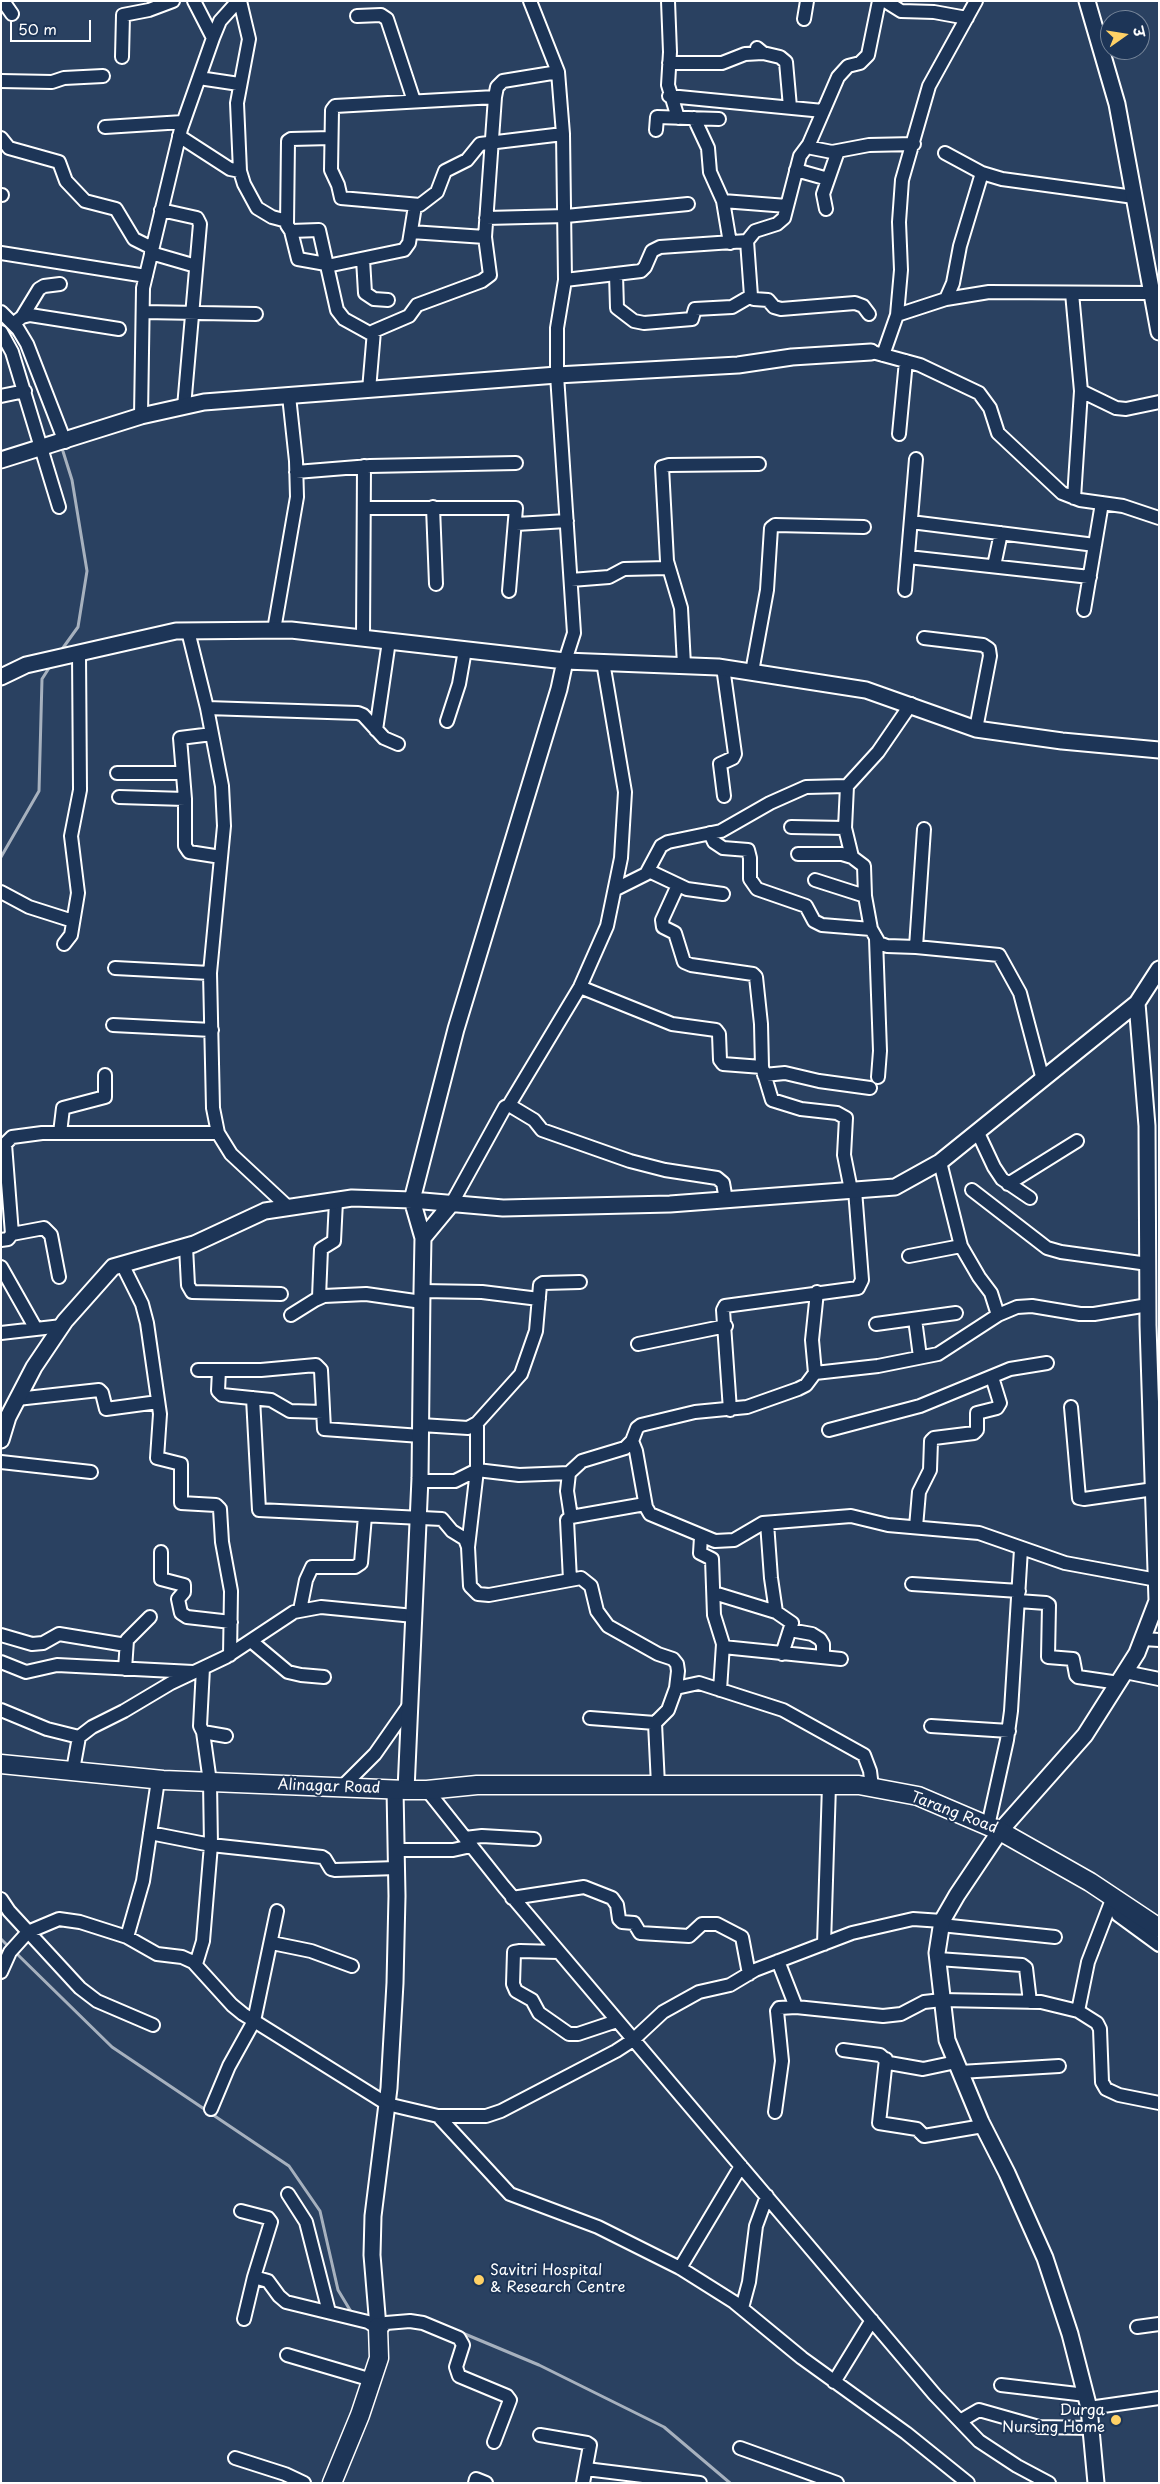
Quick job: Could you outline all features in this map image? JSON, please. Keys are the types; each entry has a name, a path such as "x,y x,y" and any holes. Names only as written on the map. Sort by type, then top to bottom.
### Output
{"main road":[{"name":"Alinagar Road","path":"1,1764 158,1780 427,1790 477,1785 658,1785"},
{"name":"Tarang Road","path":"658,1785 859,1785 918,1796 994,1828 1090,1882 1159,1928"},
{"path":"332,2483 360,2416 379,2358 378,2326"}],"street":[{"path":"3,1 12,14"},
{"path":"122,57 123,15 149,10 173,1"},
{"path":"194,1 213,38"},
{"path":"141,416 142,312 146,276 161,210 183,122 213,38 220,21 239,1"},
{"path":"239,1 249,39 239,84 237,118 240,171 244,184 257,208 265,214 289,226 319,230 335,305 340,316 373,334"},
{"path":"378,2326 372,2255 373,2216 387,2104 395,1983 396,1850 410,1704 420,1481 423,1238 412,1200 456,1029 574,633 557,375 557,328 565,280 566,216 563,134 558,72 530,1"},
{"path":"668,1 669,96 678,118"},
{"path":"804,19 807,1"},
{"path":"751,296 747,241 755,231 780,223 787,206 800,156 807,147 842,71 848,66 860,63 868,55 879,1"},
{"path":"885,1 901,11 934,12 967,18"},
{"path":"877,353 898,315 900,270 899,222 902,180 914,144 929,86 976,1"},
{"path":"1087,1 1117,104 1159,332"},
{"path":"357,16 381,15 387,19 414,102"},
{"path":"669,63 722,63 759,50 780,57 786,62 790,107"},
{"path":"369,390 373,334 377,330 409,316 417,305 488,278 491,268 485,237 494,97 497,87 503,81 558,72"},
{"path":"1,82 52,82 64,78 103,76"},
{"path":"199,78 239,84"},
{"path":"669,96 823,111"},
{"path":"494,97 335,106 332,110 331,170 338,185 341,198 368,199 415,206 424,203 437,192 445,171 467,160 480,144 563,134"},
{"path":"656,130 657,117 719,120"},
{"path":"694,118 708,148 710,172 723,201 730,243"},
{"path":"105,126 183,122"},
{"path":"179,136 230,169 240,171"},
{"path":"1,138 9,148 59,162 66,180 85,201 116,209 134,239 152,250 196,266"},
{"path":"331,138 291,138 288,141 289,226 298,259 326,265 404,250 409,243 415,206"},
{"path":"807,147 838,151 869,145 914,144"},
{"path":"826,209 823,194 838,151"},
{"path":"945,153 982,173 1002,178 1134,197"},
{"path":"796,170 828,178"},
{"path":"946,299 953,283 960,246 982,173"},
{"path":"723,201 787,206"},
{"path":"486,218 566,216 688,204"},
{"path":"161,210 199,221 184,407"},
{"path":"411,232 485,237"},
{"path":"565,280 641,271 645,267 649,255 660,247 747,241"},
{"path":"1,253 146,276"},
{"path":"363,258 365,293 374,299 388,300"},
{"path":"616,274 617,308 634,321 644,323 693,318 695,309 732,307 751,296 768,300 774,307 781,309 855,303 864,306 869,314"},
{"path":"18,320 39,289 44,286 60,284"},
{"path":"898,315 946,299 989,292 1152,293"},
{"path":"1072,293 1081,391 1074,498"},
{"path":"1,312 18,320 27,344 54,445 59,507"},
{"path":"142,312 256,314"},
{"path":"18,320 30,315 119,329"},
{"path":"1,332 12,352 25,391 54,445"},
{"path":"1,460 54,445 141,416 204,402 557,375 698,368 792,357 877,353 920,365 979,393 990,408 998,433 1062,492 1074,498 1123,506 1159,518"},
{"path":"899,434 906,361"},
{"path":"1,396 25,391"},
{"path":"1081,391 1116,408 1126,409 1159,402"},
{"path":"274,630 297,497 289,396"},
{"path":"905,590 916,459"},
{"path":"296,472 364,466 516,462"},
{"path":"684,665 681,608 668,568 662,467 669,465 759,464"},
{"path":"362,638 364,466"},
{"path":"1084,610 1102,503"},
{"path":"364,508 511,506 516,508 509,591"},
{"path":"434,507 436,584"},
{"path":"516,524 567,521"},
{"path":"911,522 1095,544"},
{"path":"752,672 767,590 771,528 774,526 864,528"},
{"path":"994,566 1001,533"},
{"path":"908,557 1090,577"},
{"path":"570,580 609,578 624,569 668,568"},
{"path":"1,677 33,664 176,631 274,630 362,638 565,662 722,667 866,690 911,704 976,729 1062,741 1159,750"},
{"path":"188,631 207,708 222,786 224,826 210,973 213,1108 218,1133 231,1154 289,1208"},
{"path":"924,638 983,645 989,649 990,656 976,729"},
{"path":"376,730 389,641"},
{"path":"447,721 459,684 465,650"},
{"path":"64,944 71,935 79,886 71,836 80,790 74,654"},
{"path":"423,1238 452,1204 505,1107 580,987 607,926 616,889 625,792 604,662"},
{"path":"722,667 735,754 733,758 720,764 724,796"},
{"path":"852,858 845,828 847,786 878,752 911,704"},
{"path":"207,708 358,714 363,716 384,738 398,744"},
{"path":"212,734 180,738 185,799 186,850 221,857"},
{"path":"117,773 182,773"},
{"path":"616,889 649,871 663,845 727,828 741,818 806,787 847,786"},
{"path":"119,797 185,799"},
{"path":"791,827 845,828"},
{"path":"916,947 924,829"},
{"path":"710,833 714,842 723,848 748,850 750,879 757,888 806,906 814,922 873,934 887,946 999,955 1020,993 1043,1080"},
{"path":"580,987 672,1024 716,1030 719,1034 722,1063 726,1065 763,1071 785,1072 819,1081 874,1083 880,1051 873,934 865,896 864,866 842,854 798,854"},
{"path":"649,871 678,886 723,894"},
{"path":"815,880 865,896"},
{"path":"678,886 661,924 675,933 684,962 691,965 753,974 757,980 763,1071 772,1100 801,1109 837,1113 846,1118 848,1123 844,1156 853,1190 862,1284 858,1288 729,1304 723,1310 726,1326 730,1410"},
{"path":"1,892 29,907 73,921"},
{"path":"115,968 210,973"},
{"path":"1096,2483 1092,2428 1070,2334 1045,2258 1007,2173 983,2126 947,2040 938,1958 941,1923 994,1828 1085,1735 1138,1653 1157,1601 1154,1368 1148,1305 1147,1126 1137,1004 1159,969"},
{"path":"1,1440 8,1417 34,1367 62,1326 113,1267 186,1246 265,1211 352,1198 412,1200 503,1208 670,1204 895,1187 940,1162 978,1133 1159,985"},
{"path":"113,1025 212,1030"},
{"path":"60,1133 63,1108 105,1097 105,1075"},
{"path":"508,1105 534,1120 542,1130 630,1161 665,1170 717,1178 723,1183 726,1200"},
{"path":"59,1277 51,1235 47,1230 44,1228 7,1237 3,1146 12,1138 60,1133 218,1133"},
{"path":"978,1133 994,1167 1008,1184 1030,1198"},
{"path":"1008,1184 1077,1141"},
{"path":"940,1162 962,1246 975,1270 991,1293 998,1315"},
{"path":"972,1190 1047,1248 1061,1252 1148,1264"},
{"path":"319,1297 321,1249 334,1241 336,1201"},
{"path":"186,1246 188,1285 192,1292 281,1294"},
{"path":"909,1256 962,1246"},
{"path":"122,1264 146,1314 160,1423 156,1455 161,1460 181,1464 181,1503 216,1505 220,1509 222,1542 231,1591 230,1655"},
{"path":"1,1267 36,1329"},
{"path":"198,1370 319,1366 321,1370 324,1429 327,1431 421,1431 468,1428 477,1423 521,1374 536,1330 540,1285 543,1283 580,1282"},
{"path":"291,1316 319,1297 366,1294 422,1297 467,1291 538,1299"},
{"path":"817,1292 812,1340 815,1373 806,1385 747,1407 695,1412 641,1425 633,1434 632,1441 636,1450 645,1504 650,1514 701,1536 726,1542 767,1523 843,1515 888,1525 979,1533 1065,1563 1157,1580"},
{"path":"815,1373 878,1366 944,1350 998,1315 1017,1307 1032,1306 1080,1314 1094,1314 1148,1305"},
{"path":"876,1324 956,1313"},
{"path":"915,1319 920,1357"},
{"path":"1,1333 62,1326"},
{"path":"638,1344 726,1326"},
{"path":"829,1430 920,1406 1010,1369 1047,1364"},
{"path":"220,1370 219,1394 271,1400 286,1411 323,1412"},
{"path":"916,1528 919,1492 930,1470 931,1441 934,1438 974,1433 977,1430 976,1413 996,1408 1000,1403 992,1377"},
{"path":"17,1399 99,1390 102,1393 106,1409 158,1402"},
{"path":"253,1398 258,1510 442,1519 452,1531 465,1539 468,1547"},
{"path":"1071,1407 1079,1498 1155,1485"},
{"path":"477,1423 478,1470 468,1547 469,1582 473,1590 478,1594 489,1594 581,1578 591,1586 597,1611 608,1626 658,1654 673,1659 677,1664 678,1671 676,1688 668,1710 655,1723 658,1785"},
{"path":"420,1481 456,1481 478,1470 519,1475 569,1473 582,1461 625,1448 632,1441"},
{"path":"1,1462 91,1472"},
{"path":"569,1473 567,1491 571,1517"},
{"path":"570,1580 567,1520 571,1517 645,1504"},
{"path":"300,1610 306,1580 312,1567 355,1567 361,1563 364,1516"},
{"path":"767,1523 771,1578 776,1612"},
{"path":"701,1536 700,1552 712,1559 714,1615 723,1647 720,1690"},
{"path":"994,1828 1009,1731 1021,1549"},
{"path":"162,1552 161,1579 184,1585 184,1592 178,1599 181,1613 187,1617 231,1622"},
{"path":"912,1584 1019,1596 1046,1603 1049,1605 1048,1657 1073,1659 1078,1677 1159,1679"},
{"path":"714,1592 776,1612 790,1620 792,1623 782,1654"},
{"path":"73,1770 79,1738 92,1727 230,1655 300,1610 321,1607 414,1616"},
{"path":"125,1669 126,1645 130,1638 150,1617"},
{"path":"790,1630 812,1634 820,1639 823,1644 823,1657"},
{"path":"1,1635 32,1644 43,1643 59,1634 126,1645"},
{"path":"1143,1639 1159,1640"},
{"path":"251,1641 288,1672 324,1677"},
{"path":"723,1647 841,1659"},
{"path":"1,1662 26,1672 57,1665 125,1669 199,1670"},
{"path":"196,1964 203,1941 211,1845 210,1782 203,1732 200,1726 199,1670"},
{"path":"676,1688 699,1683 782,1710 864,1755 870,1771 872,1788"},
{"path":"342,1787 375,1754 410,1704"},
{"path":"1,1710 47,1729 79,1738"},
{"path":"590,1718 655,1723"},
{"path":"931,1726 1009,1731"},
{"path":"203,1732 226,1736"},
{"path":"127,1938 140,1894 158,1780"},
{"path":"824,1944 829,1785"},
{"path":"427,1790 512,1898 960,2422 979,2441 1017,2466 1049,2483"},
{"path":"150,1833 211,1845 322,1857 326,1858 331,1869 334,1870 397,1868"},
{"path":"396,1850 453,1850 482,1836 534,1839"},
{"path":"512,1898 584,1887 612,1898 617,1905 619,1919 622,1922 634,1922 640,1933 689,1936 702,1924 717,1924 742,1937 749,1974"},
{"path":"1,1899 28,1932 80,1988 97,2001 152,2025"},
{"path":"1119,1902 1118,1915 1159,1945"},
{"path":"1078,2011 1088,1962 1119,1902"},
{"path":"211,2109 229,2066 254,2021 272,1943 277,1911"},
{"path":"1,1972 12,1949 28,1932 50,1921 66,1918 127,1938 157,1954 182,1956 196,1964 232,2005 254,2021 296,2045 387,2104 438,2116 486,2116 501,2111 616,2051 633,2040 663,2012 699,1992 730,1984 778,1960 852,1933 913,1919 1055,1937"},
{"path":"272,1943 311,1951 352,1966"},
{"path":"559,1952 520,1950 514,1952 513,1984 516,1991 532,2000 539,2013 569,2034 578,2034 617,2021"},
{"path":"938,1958 1022,1964 1027,1974 1030,2002"},
{"path":"778,1960 796,2007"},
{"path":"775,2112 782,2054 777,2011 779,2008 796,2007 883,2016 901,2014 924,2002 942,2000 1030,2002 1078,2011 1097,2023 1100,2029 1102,2082 1106,2088 1119,2096 1159,2103"},
{"path":"843,2050 880,2054 892,2064 923,2069 1059,2066"},
{"path":"886,2059 879,2123 917,2129 924,2136 983,2126"},
{"path":"438,2116 510,2194 598,2227 680,2268 742,2308 834,2382 906,2433 968,2483"},
{"path":"680,2268 741,2166"},
{"path":"288,2194 306,2222 329,2312"},
{"path":"742,2308 749,2282 756,2226 767,2196"},
{"path":"241,2211 268,2218 271,2222 254,2277 244,2319"},
{"path":"254,2277 268,2281 278,2296 286,2302 378,2326 386,2323 410,2321 423,2323 459,2338 463,2345 456,2367 459,2376 507,2396 510,2400 494,2442"},
{"path":"834,2382 872,2320"},
{"path":"1137,2327 1159,2324"},
{"path":"287,2355 372,2380"},
{"path":"1001,2385 1087,2402 1159,2398"},
{"path":"960,2422 979,2410 1039,2427 1092,2428"},
{"path":"540,2435 587,2443 591,2449 583,2483"},
{"path":"740,2448 837,2483"},
{"path":"235,2458 285,2474 304,2483"},
{"path":"586,2469 700,2483"},
{"path":"475,2483 476,2479 486,2483"}],"waterway":[{"path":"1,323 17,338"},
{"path":"60,652 78,627 87,571 72,480 61,445"},
{"path":"1,857 39,791 42,679 51,665"},
{"path":"1,1939 10,1948"},
{"path":"15,1952 112,2047 289,2166 320,2211 338,2290 353,2315"},
{"path":"460,2332 539,2365 664,2427 730,2483"}],"place":[{"name":"Savitri Hospital & Research Centre","path":"479,2280"},
{"name":"Durga Nursing Home","path":"1116,2420"}]}
